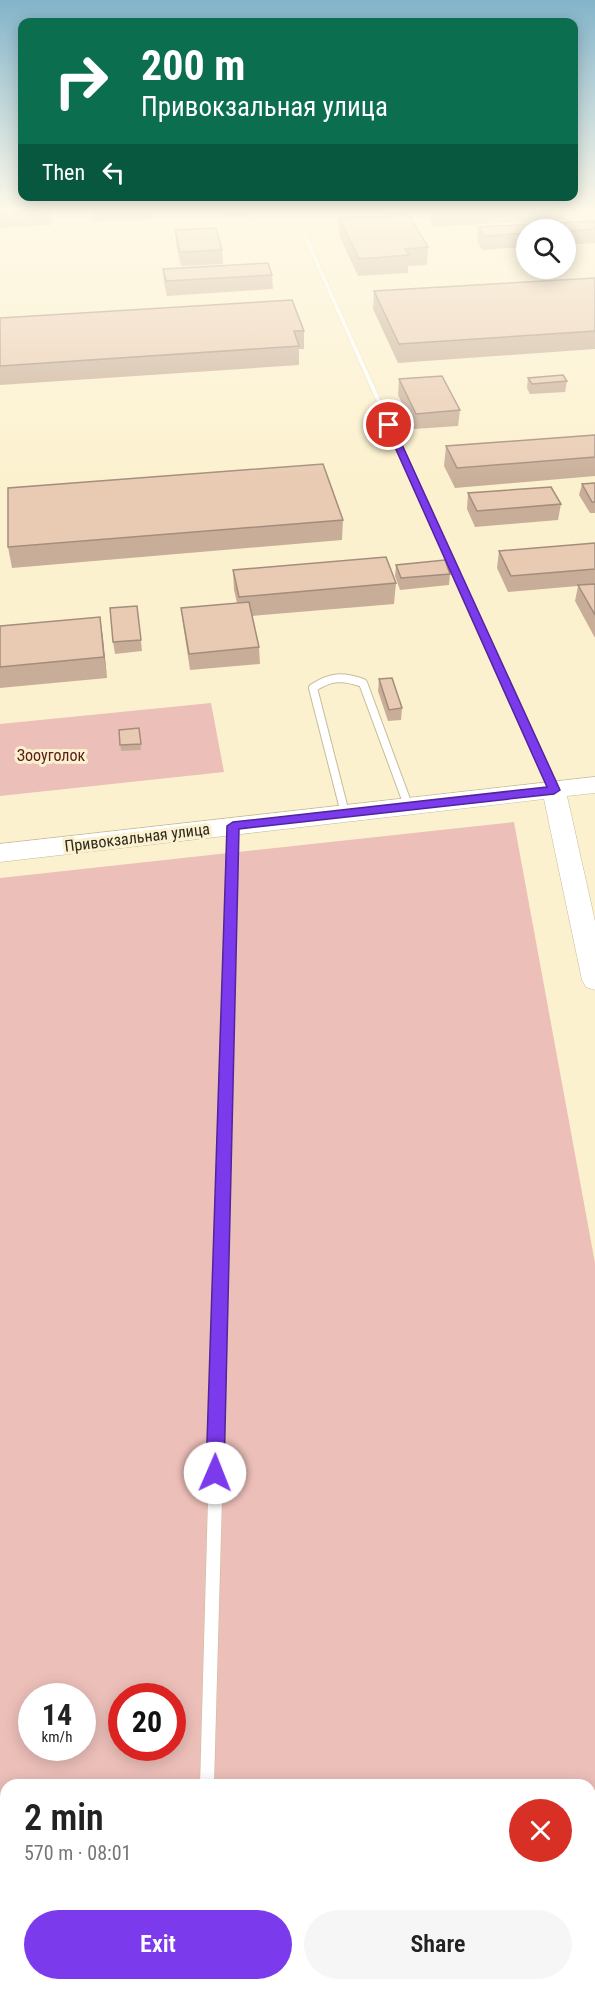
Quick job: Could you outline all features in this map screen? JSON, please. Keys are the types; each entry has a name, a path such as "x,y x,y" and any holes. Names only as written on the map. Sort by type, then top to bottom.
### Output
{"main road":[{"name":"Привокзальная улица","path":"0,853 595,785"},
{"path":"554,790 595,980"}],"lane":[{"path":"334,300 554,790"},
{"path":"345,813 313,688 326,678 346,676 363,682 408,805"},
{"path":"207,1779 233,826"}],"green space":[{"name":"Зооуголок","path":"211,703 224,772 0,796 0,724"},
{"path":"514,822 595,1263 595,1779 0,1779 0,878"}],"building":[{"path":"292,300 304,331 294,331 299,346 0,366 0,318"},
{"path":"378,300 595,300 595,331 399,344"},
{"path":"563,375 567,381 532,384 528,378"},
{"path":"442,376 460,410 416,414 399,379"},
{"path":"595,435 595,457 457,468 446,446"},
{"path":"323,464 343,520 8,547 8,488"},
{"path":"595,483 595,502 592,502 582,484"},
{"path":"551,487 561,504 477,511 468,493"},
{"path":"595,543 595,569 511,576 499,551"},
{"path":"386,557 396,583 239,597 233,570"},
{"path":"445,560 450,574 401,578 396,565"},
{"path":"595,584 595,615 578,585"},
{"path":"249,602 259,647 189,654 181,608"},
{"path":"137,606 141,640 113,642 110,608"},
{"path":"100,617 104,657 0,667 0,626"},
{"path":"392,678 402,708 389,710 379,679"},
{"path":"139,728 141,744 120,745 119,730"}],"route":[{"path":"215,1473 233,826 554,790 389,425"}]}
